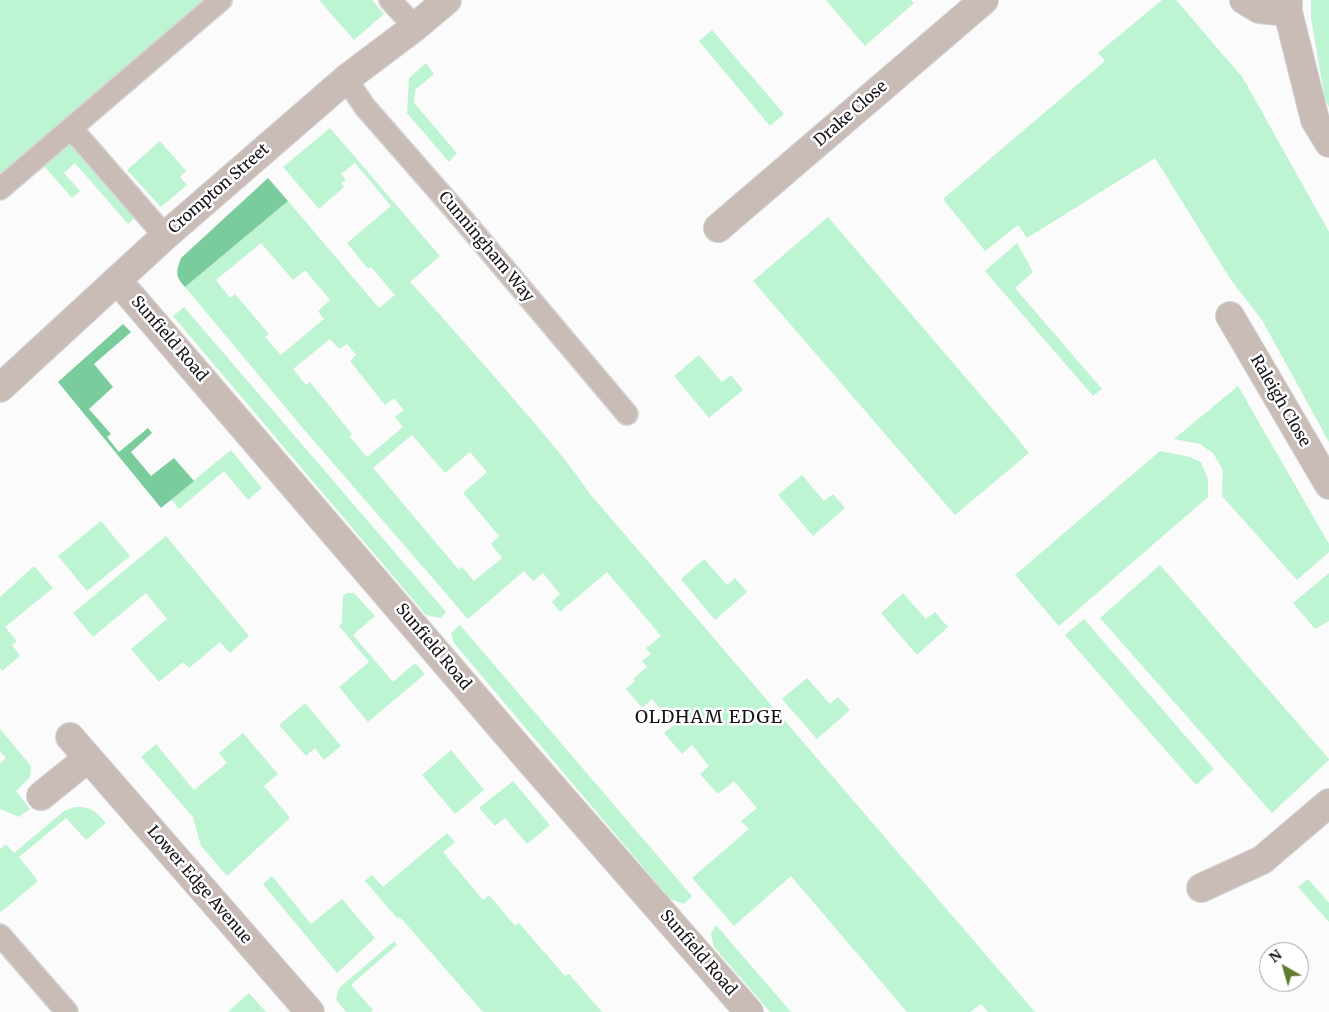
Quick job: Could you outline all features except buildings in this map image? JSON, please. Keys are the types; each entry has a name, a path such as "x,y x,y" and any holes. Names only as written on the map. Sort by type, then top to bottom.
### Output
{"street":[{"name":"Crompton Street","path":"0,388 165,236 346,79 416,27 447,0"},
{"name":"Drake Close","path":"718,228 984,0"},
{"path":"1244,0 1259,9 1288,6 1316,120 1329,143"},
{"name":"Sunfield Road","path":"118,281 523,753 749,1012"},
{"name":"Raleigh Close","path":"1230,316 1329,485"},
{"name":"Lower Edge Avenue","path":"70,737 310,1012"},
{"path":"40,796 88,758"},
{"path":"1202,888 1262,860 1329,803"}],"lane":[{"path":"0,189 221,0"},
{"path":"390,0 416,27"},
{"name":"Cunningham Way","path":"346,79 365,107 455,210 627,414"},
{"path":"71,128 165,236"},
{"path":"0,935 67,1012"}],"green space":[{"path":"0,0 206,0 0,180"},
{"path":"319,0 372,0 384,14 354,40"},
{"path":"826,0 911,0 914,3 865,46"},
{"path":"1162,0 1176,0 1243,78 1329,232 1329,442 1262,320 1231,280 1155,158 1027,238 1018,225 985,251 943,199 1105,61 1098,53"},
{"path":"1311,0 1329,0 1329,107 1325,100 1311,18"},
{"path":"712,30 784,114 770,126 699,41"},
{"path":"426,63 434,74 415,90 414,103 457,153 449,162 407,113 409,78"},
{"path":"330,128 440,256 410,282 539,428 590,494 1035,1012 988,1012 981,1004 970,1012 907,1012 791,876 734,926 692,878 749,829 741,821 757,808 734,781 718,794 700,774 709,766 692,745 682,754 664,733 674,725 652,699 642,708 626,689 635,681 633,679 647,667 642,661 651,654 646,648 661,636 607,572 560,612 552,602 560,594 543,573 533,581 524,571 468,619 307,433 185,287 288,201 379,308 395,295 371,267 368,269 347,243 391,206 355,163 341,174 346,180 341,183 344,187 319,209 283,167","holes":["261,243 293,280 305,270 330,300 318,311 324,319 281,355 265,337 269,334 235,294 230,298 216,280","330,339 339,349 347,344 356,355 350,361 385,405 394,398 404,410 395,417 403,427 367,457 349,436 352,434 310,382 306,385 293,369","412,435 445,473 470,452 487,472 463,493 499,536 491,544 502,558 474,581 462,567 459,570 373,468"]},
{"path":"160,141 186,171 180,177 187,185 161,207 127,170"},
{"path":"68,143 134,218 128,224 75,163 64,173 80,191 72,198 43,165"},
{"path":"268,178 288,201 185,287 177,274 181,258"},
{"path":"828,217 1029,453 955,515 753,281"},
{"path":"1017,243 1033,272 1015,288 1102,389 1093,396 985,271"},
{"path":"184,307 446,612 441,618 426,615 173,316"},
{"path":"123,324 131,332 94,364 113,387 89,409 111,434 107,437 119,452 148,428 152,433 131,452 151,476 174,458 194,481 161,508 58,382"},
{"path":"699,355 722,382 731,375 743,390 709,418 674,376"},
{"path":"1238,386 1329,544 1329,552 1297,580 1222,496 1223,470 1213,453 1200,444 1174,439"},
{"path":"231,450 262,488 248,500 224,471 179,509 171,499"},
{"path":"1160,451 1190,457 1201,462 1208,480 1208,497 1059,626 1015,575"},
{"path":"802,475 824,501 833,494 845,508 813,536 778,495"},
{"path":"101,521 130,556 87,591 58,556"},
{"path":"166,536 249,636 230,653 220,642 189,668 183,662 159,682 131,649 167,619 146,593 93,637 73,613"},
{"path":"704,559 727,585 735,578 747,592 715,620 681,579"},
{"path":"1160,565 1329,759 1272,813 1100,618"},
{"path":"34,566 53,588 5,627 17,641 12,645 20,656 2,671 0,668 0,597"},
{"path":"1329,573 1329,621 1315,629 1293,603"},
{"path":"347,593 354,593 375,616 353,635 393,682 415,663 425,674 368,722 339,687 369,662 339,626 342,623 343,596"},
{"path":"903,593 926,619 935,612 948,627 917,655 881,613"},
{"path":"1084,619 1214,769 1196,785 1065,635"},
{"path":"460,625 692,896 684,904 670,899 454,643 451,633"},
{"path":"807,678 830,704 838,697 850,710 817,739 782,699"},
{"path":"305,703 341,746 324,760 315,748 306,756 279,725"},
{"path":"0,729 31,766 30,777 16,791 30,809 19,817 0,809 0,763 6,758 0,751"},
{"path":"243,733 278,774 264,786 290,818 227,876 201,846 193,817 141,757 156,744 194,790 227,763 219,753"},
{"path":"451,750 484,790 455,814 422,775"},
{"path":"513,781 550,825 527,844 505,818 495,826 479,808"},
{"path":"75,807 85,807 93,810 106,823 86,840 66,818 19,857 38,881 1,912 0,849 6,844 14,853 64,811"},
{"path":"447,833 455,842 443,852 483,900 489,895 515,926 519,923 565,976 569,974 602,1012 483,1012 400,917 397,918 365,881 372,875 383,887"},
{"path":"272,876 311,924 342,899 375,938 337,973 263,884"},
{"path":"1308,879 1329,903 1329,922 1298,887"},
{"path":"716,925 791,1012 770,1012 714,947 711,934"},
{"path":"394,941 397,945 351,985 373,1010 371,1012 346,1012 336,1000 339,988"},
{"path":"249,993 266,1012 229,1011"}],"district":[{"name":"OLDHAM EDGE","path":"709,718"}]}
